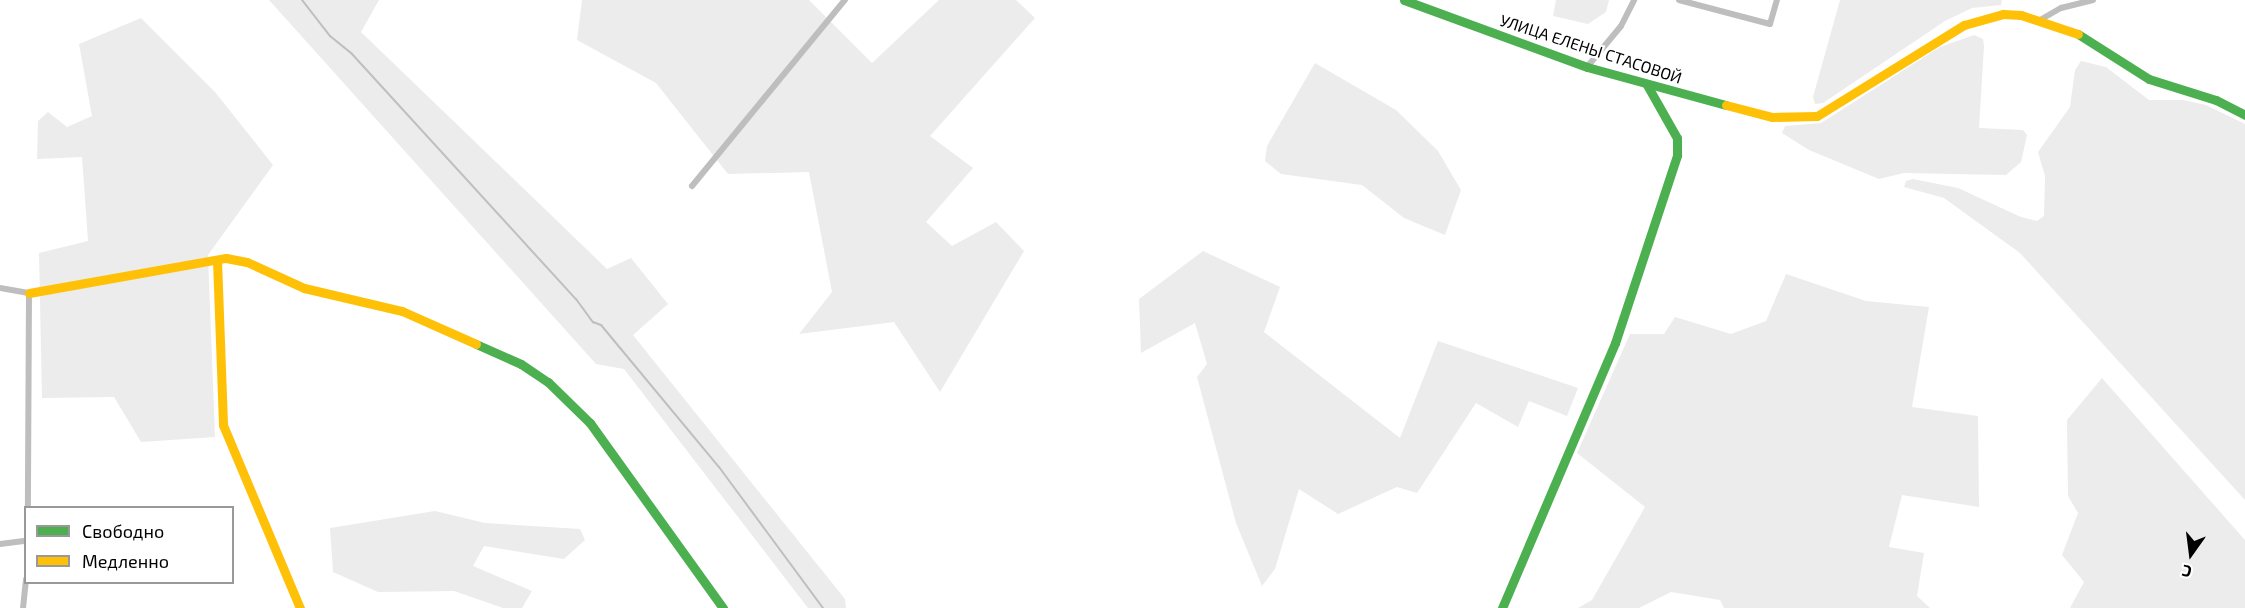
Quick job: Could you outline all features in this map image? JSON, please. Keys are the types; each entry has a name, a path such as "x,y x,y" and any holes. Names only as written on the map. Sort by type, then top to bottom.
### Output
{"street":[{"path":"692,186 845,0"},
{"name":"УЛИЦА ЕЛЕНЫ СТАСОВОЙ","path":"1404,0 1587,67 1772,117 1817,116 1964,25 2003,14 2040,20 2068,28 2150,79 2216,100 2245,115"},
{"path":"1587,67 1621,26 1634,0"},
{"path":"1679,0 1770,24 1777,0"},
{"path":"2040,20 2061,8 2093,0"},
{"path":"1502,608 1615,343 1677,155 1677,138 1647,85"},
{"path":"217,260 223,425 300,608"},
{"path":"0,288 29,292 217,260 247,262 304,288 402,311 521,364 548,382 590,423 723,608"},
{"path":"28,506 29,292"},
{"path":"0,544 24,541"},
{"path":"23,608 25,584"}],"shaded area":[{"path":"269,0 379,0 361,32 607,269 631,258 668,304 633,335 845,599 846,608 808,608 624,369 596,364"},
{"path":"582,0 809,0 872,63 939,0 1016,0 1035,18 930,136 973,168 926,222 952,246 996,222 1024,251 940,392 894,322 799,334 832,292 809,172 728,174 656,83 577,40"},
{"path":"1556,0 1609,0 1606,12 1588,24 1553,16"},
{"path":"1840,0 2002,0 2001,5 1972,8 1945,21 1823,103 1815,104 1813,97"},
{"path":"141,18 215,92 273,165 208,255 215,437 141,442 114,397 42,398 39,253 88,241 82,157 37,159 38,121 48,112 67,127 92,116 79,44"},
{"path":"1974,35 1983,39 1984,46 1979,128 2023,130 2027,135 2021,162 2006,175 1904,173 1879,179 1809,150 1782,133 1785,126 1821,123 1940,47"},
{"path":"2081,61 2106,67 2149,100 2183,100 2206,105 2245,124 2245,500 2020,253 1944,198 1904,187 1906,181 1913,179 1958,188 2021,217 2037,221 2044,216 2045,176 2038,152 2070,107 2075,70"},
{"path":"1315,63 1396,110 1438,151 1461,190 1445,235 1404,218 1362,185 1281,174 1265,161 1267,146"},
{"path":"1203,251 1280,287 1264,332 1400,438 1438,341 1578,388 1567,416 1529,401 1518,427 1476,403 1417,493 1397,487 1338,514 1299,489 1275,569 1262,586 1236,523 1197,377 1207,364 1195,323 1141,353 1139,299"},
{"path":"1786,274 1866,301 1929,307 1912,407 1978,416 1979,507 1902,495 1889,547 1924,553 1917,596 1930,608 1724,608 1720,600 1671,592 1639,608 1578,608 1592,600 1645,507 1577,453 1630,334 1664,334 1675,317 1731,334 1766,321"},
{"path":"2102,378 2245,540 2245,608 2070,608 2084,582 2062,555 2078,513 2068,496 2067,420"},
{"path":"435,511 485,523 580,529 585,540 564,559 484,546 473,566 532,591 522,608 503,608 454,591 378,592 333,572 330,528"}],"waterway":[{"path":"302,0 330,36 352,54 576,299 593,322 601,325 719,467 823,608"}],"traffic: fast":[{"path":"1404,0 1587,67 1726,105"},
{"path":"2078,34 2149,79 2216,100 2245,115"},
{"path":"1502,608 1615,343 1677,155 1677,138 1647,85"},
{"path":"476,344 521,364 548,382 590,423 723,608"}],"traffic: slow":[{"path":"1726,105 1772,117 1817,116 1964,25 2003,14 2021,15 2078,34"},
{"path":"29,293 226,258 247,262 304,288 402,311 476,344"},
{"path":"217,260 223,425 300,608"}]}
